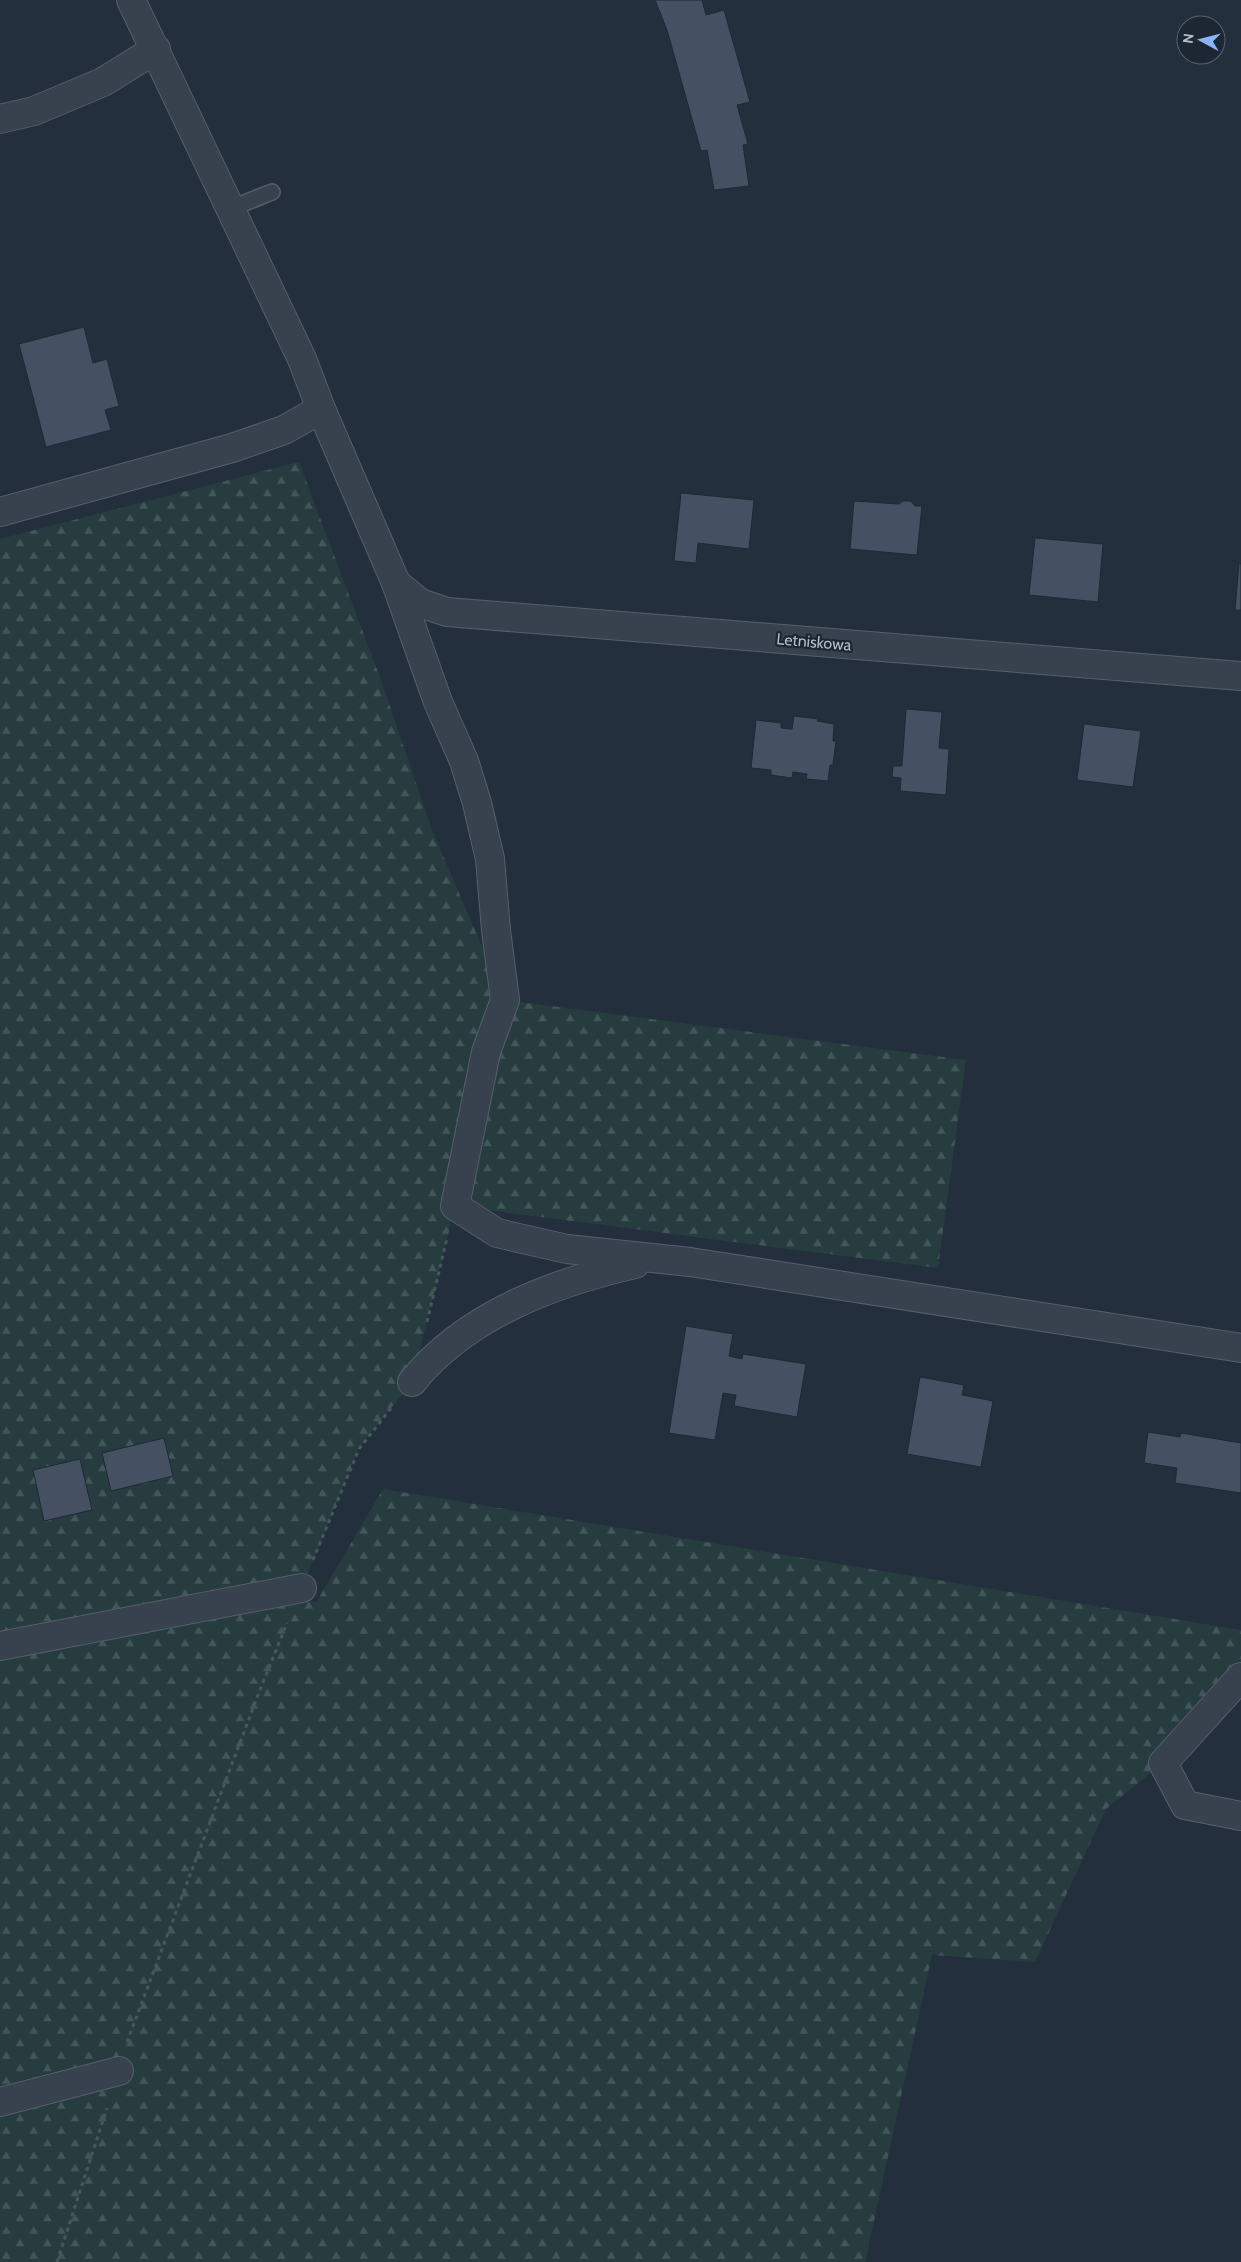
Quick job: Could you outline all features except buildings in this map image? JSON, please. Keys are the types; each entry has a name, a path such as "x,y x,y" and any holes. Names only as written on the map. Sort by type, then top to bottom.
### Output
{"street":[{"path":"132,0 302,359 396,583 438,702 464,761 477,803 490,859 505,1000 486,1052 455,1206 497,1233 567,1249 654,1260 690,1262 1241,1348"},
{"path":"0,119 34,111 103,82 156,50"},
{"path":"0,512 232,448 284,430 322,409"},
{"name":"Letniskowa","path":"396,583 420,603 446,612 1241,676"},
{"path":"412,1382 426,1365 445,1348 487,1318 511,1306 578,1279 654,1260"},
{"path":"0,1646 302,1588"},
{"path":"1241,1677 1163,1763 1186,1804 1241,1816"},
{"path":"0,2102 119,2071"}],"lane":[{"path":"232,208 272,192"}],"path":[{"path":"426,1327 455,1206"},
{"path":"57,2262 119,2071 128,2036 258,1695 358,1449 412,1382"}],"green space":[{"path":"299,462 381,680 432,830 505,1000 966,1060 938,1268 455,1206 412,1382 358,1449 302,1588 25,1641 317,1601 383,1489 1241,1630 1241,1677 1163,1763 1106,1809 1035,1962 932,1955 865,2262 0,2262 0,539"}]}
